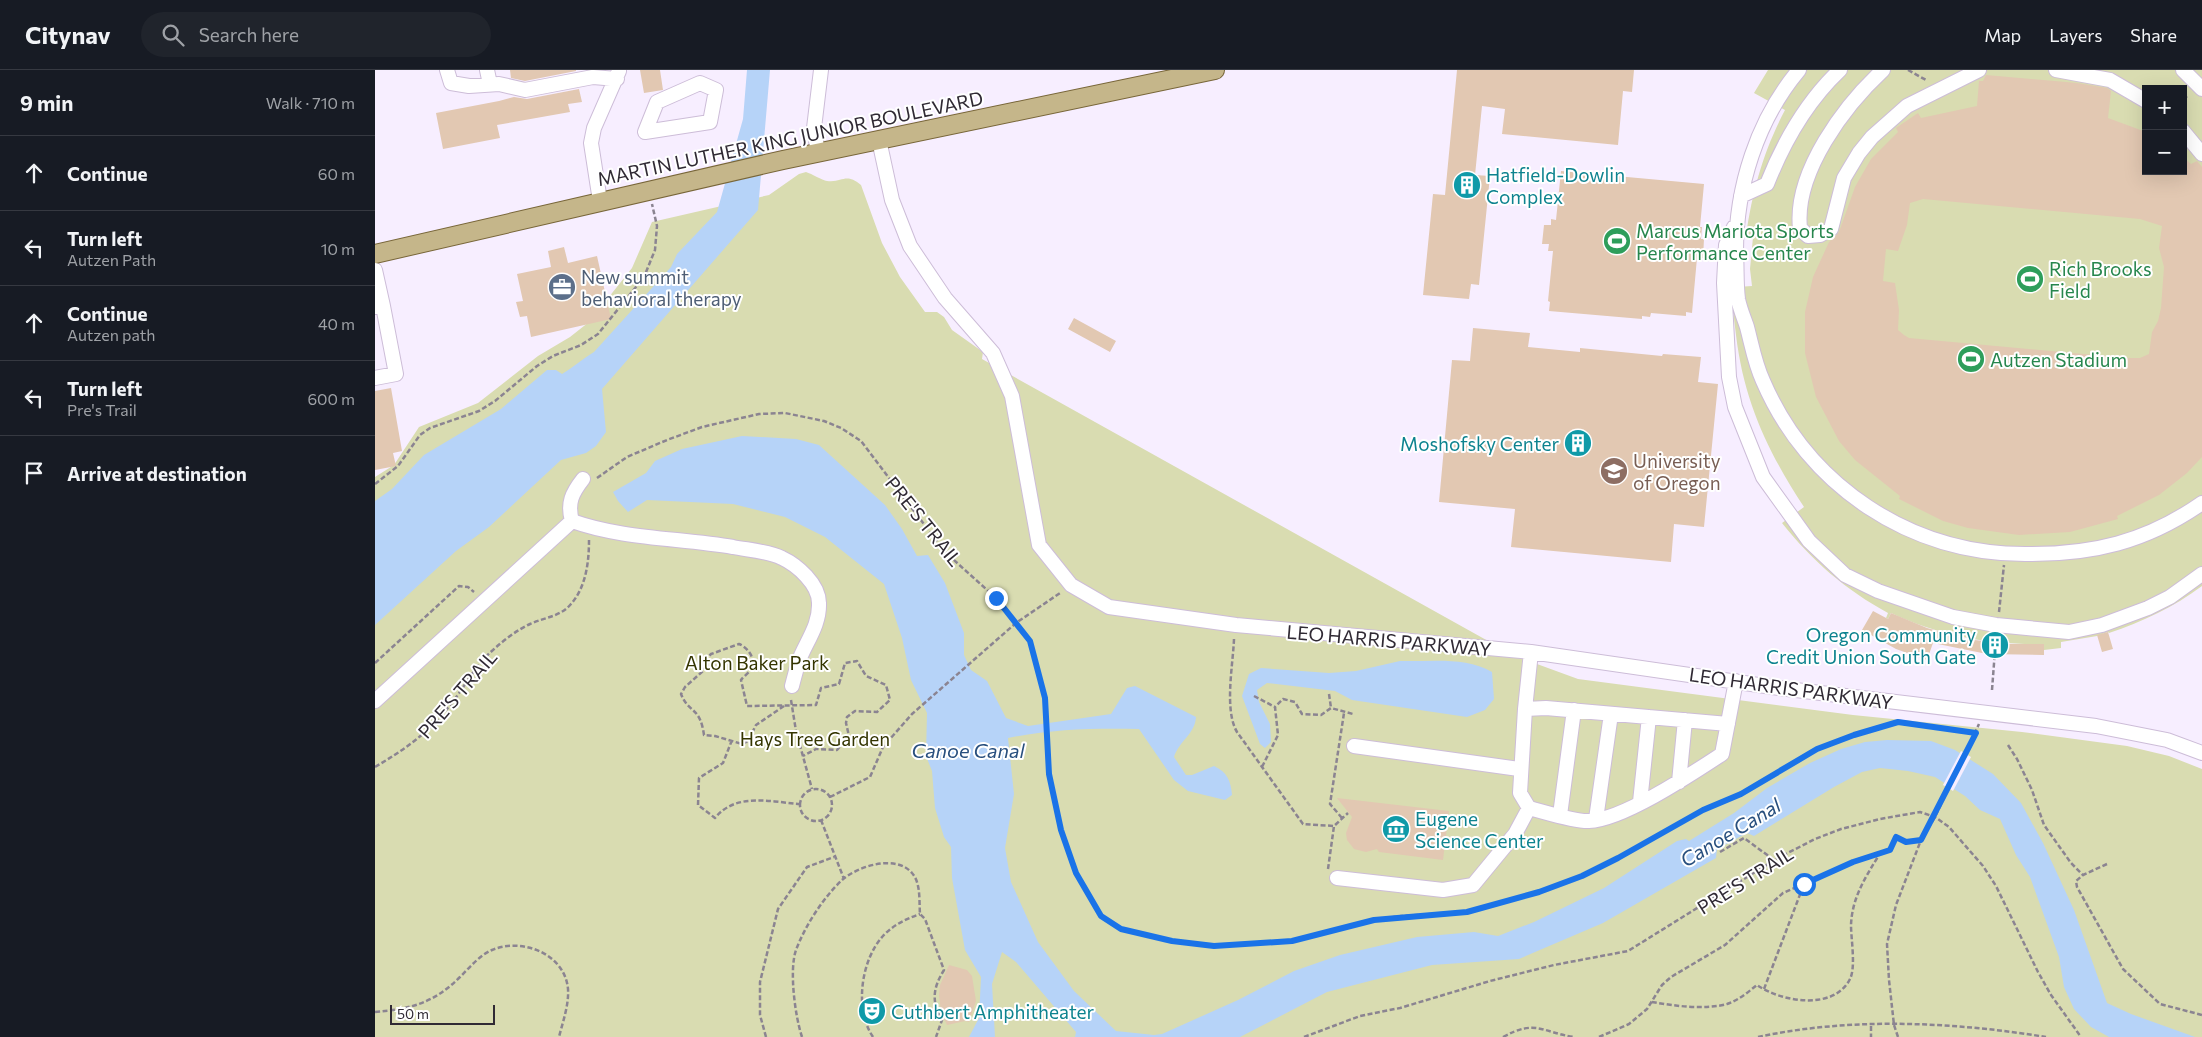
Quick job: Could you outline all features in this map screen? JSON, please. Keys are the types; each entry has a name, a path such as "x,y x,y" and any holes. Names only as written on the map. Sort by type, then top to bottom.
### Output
{"main road":[{"name":"MARTIN LUTHER KING JUNIOR BOULEVARD","path":"375,254 783,160 1215,70"}],"street":[{"path":"447,70 451,83 469,86 499,84 525,90 618,74"},
{"path":"487,70 490,84"},
{"path":"818,153 814,128 821,70"},
{"path":"1799,70 1767,118 1750,161 1736,223 1738,298 1754,357 1771,400 1804,450 1825,473 1847,492 1897,524 1939,542 2005,554 2070,554 2113,546 2155,531 2202,503"},
{"path":"1741,196 1767,184 1778,156 1793,128 1809,104 1840,70"},
{"path":"1883,70 1846,109 1819,154 1801,203 1800,228 1808,236 1820,234 1831,228 1841,185 1847,171 1865,145 1886,124 1907,106 1979,70"},
{"path":"2056,70 2110,80 2142,99"},
{"path":"2183,70 2202,89"},
{"path":"600,201 591,143 594,128 618,74"},
{"path":"702,76 716,90 710,122 645,132 657,102 702,76"},
{"path":"2187,136 2202,154"},
{"name":"LEO HARRIS PARKWAY","path":"879,140 892,200 911,246 945,298 993,353 1012,396 1039,545 1071,585 1109,607 1236,625 1531,652 1817,693 2095,726 2167,740 2202,753"},
{"path":"1736,223 1726,245 1724,283 1730,384 1735,407 1763,477 1790,518 1815,548 1855,581 1953,617 1998,625 2064,632 2079,631 2125,618 2170,597 2202,574"},
{"path":"375,270 379,306 396,374 375,378"},
{"path":"572,521 569,509 572,494 583,479"},
{"path":"572,521 599,530 694,541 758,552 781,557 797,568 817,591 819,602 818,619 798,663 792,686"},
{"path":"375,701 572,521"},
{"path":"1531,652 1519,769 1520,794 1529,808 1589,821 1615,815 1679,782 1722,754 1736,681"},
{"path":"1525,709 1574,710 1728,724"},
{"path":"1560,815 1574,710"},
{"path":"1596,820 1611,714"},
{"path":"1640,802 1649,717"},
{"path":"1679,782 1685,720"},
{"path":"1354,746 1519,769"},
{"path":"1337,878 1443,890 1473,885 1515,834 1529,808"}],"path":[{"path":"375,484 398,466 420,435 430,428 479,411 495,401 537,366 553,356 581,345 598,334 643,277 655,250 657,226 650,190"},
{"name":"PRE'S TRAIL","path":"597,477 627,456 667,440 734,418 759,414 785,414 824,421 841,428 861,441 945,552 996,598 1030,641 1045,698 1049,774 1061,830 1076,873 1101,916 1121,929 1172,941 1214,946 1292,941 1374,920 1467,912 1539,892 1582,876 1703,810 1741,794 1817,749 1854,735 1898,722 1976,733"},
{"name":"PRE'S TRAIL","path":"375,767 408,748 426,732 447,709 477,666 492,650 531,624 555,616 571,604 589,567 587,526"},
{"path":"1992,690 2005,554"},
{"path":"831,797 869,777 883,746 912,714 1016,623 1071,585"},
{"path":"375,663 459,586 468,587 484,601"},
{"path":"1236,625 1231,708 1232,723 1303,824 1335,826"},
{"path":"784,706 756,725 746,744 704,735 702,720 697,711 684,701 681,694 685,687 703,671 707,658 711,654 739,644 745,647 752,663 752,668 741,680 744,702 752,707 777,704 784,706 816,705 821,688 839,684 845,663 853,660 857,661 866,676 886,685 890,700 877,712 855,711 847,717 846,723 849,736 837,750 815,749 803,756"},
{"path":"792,686 791,706 811,789"},
{"path":"1329,694 1331,708"},
{"path":"1254,696 1275,707"},
{"path":"1275,707 1283,699 1295,702 1302,714 1321,715 1331,708"},
{"path":"1262,767 1278,735 1275,707"},
{"path":"1331,708 1343,713 1353,714"},
{"path":"1343,713 1330,804 1343,818"},
{"path":"1898,1037 1894,1026 1887,944 1896,905 1921,840 1935,817 1980,723"},
{"path":"732,740 723,763 699,778 698,805 715,818 722,810 743,800 799,804"},
{"path":"2008,745 2032,790 2044,825 2071,863 2083,875"},
{"path":"811,789 823,790 831,797 832,806 829,815 821,820 809,820 801,812 799,804 803,795 811,789"},
{"name":"PRE'S TRAIL","path":"1304,1037 1360,1016 1400,1008 1490,981 1554,965 1628,951 1774,860 1815,838 1880,819 1920,812 1935,817"},
{"path":"1337,878 1327,876 1335,826 1349,813"},
{"path":"1935,817 1949,827 1983,866 1996,886 2038,972 2061,1011 2081,1037"},
{"path":"821,820 844,879"},
{"path":"1599,1037 1629,1024 1652,1002 1662,985 1725,945 1777,898 1853,862 1890,850 1896,837 1906,842 1921,840"},
{"path":"1720,852 1744,838 1774,860"},
{"path":"1652,1002 1701,1006 1727,1004 1745,995 1757,985 1769,993 1801,1002 1827,997 1843,989 1852,973 1851,924 1854,903 1860,886 1880,854"},
{"path":"766,1037 760,1015 760,982 778,909 807,867 834,857"},
{"path":"802,1037 793,989 796,952 809,925 830,893 844,879 863,868 885,863 902,865 912,873 919,889 920,914 925,919 944,970 937,980 934,989 937,1007 942,1020 936,1037"},
{"path":"2107,864 2083,875 2076,882 2123,969 2160,1004 2202,1015"},
{"path":"1763,989 1804,884"},
{"path":"873,1037 863,1011 862,987 870,957 883,936 903,920 920,914"},
{"path":"375,1012 401,1010 428,1002 449,988 476,961 491,950 511,944 533,947 553,958 563,970 568,987 568,1002 559,1037"},
{"path":"1871,1025 1871,1037"},
{"path":"1758,1037 1822,1028 1871,1025 1985,1027 2047,1037"},
{"path":"1503,1037 1519,1028 1530,1026 1560,1035 1575,1037"}],"green space":[{"name":"Autzen Stadium","path":"1768,70 2202,70 2202,586 2169,607 2134,624 2097,636 2061,642 2061,648 2044,650 2043,644 2004,643 1965,638 1928,628 1891,613 1888,619 1886,618 1888,613 1858,595 1830,574 1793,537 1782,523 1804,507 1779,466 1760,426 1745,382 1734,317 1734,299 1737,287 1752,286 1750,269 1753,237 1746,235 1749,218 1765,156 1785,110 1754,93"},
{"name":"Alton Baker Park","path":"806,172 827,181 851,179 861,185 882,243 900,277 925,312 937,312 944,317 952,330 983,352 982,359 1515,656 1578,679 1853,715 2022,732 2127,746 2169,756 2202,769 2202,1037 375,1037 375,477 394,465 419,427 478,403 538,356 570,337 589,322 632,268 652,222 769,195 799,174"}],"water":[{"path":"747,70 770,70 758,210 602,389 606,432 596,446 586,453 561,460 489,527 456,551 375,625 375,501 392,489 424,455 501,409 547,370 556,370 562,374 594,352 671,267 677,254 717,212 743,119"},
{"name":"Canoe Canal","path":"742,436 796,439 819,445 885,505 902,529 917,556 928,555 945,583 964,633 964,655 971,670 987,681 1006,718 1028,726 1111,714 1127,688 1135,686 1196,717 1193,728 1179,746 1174,757 1186,775 1192,775 1214,766 1222,771 1231,785 1232,795 1225,800 1188,791 1174,780 1139,729 1073,730 1008,738 1014,794 1005,848 1011,882 1038,942 1074,991 1116,1031 1154,1035 1162,1034 1238,1000 1294,971 1340,955 1417,937 1474,932 1498,936 1534,922 1604,888 1677,841 1686,839 1689,841 1734,813 1767,788 1810,763 1841,749 1865,742 1887,740 1931,741 1955,750 1993,774 2021,803 2043,843 2074,910 2107,1003 2131,1014 2195,1037 2109,1037 2091,1027 2074,1009 2064,987 2059,957 2030,877 2016,855 2000,819 1980,810 1965,796 1935,777 1908,771 1880,768 1862,772 1834,787 1754,836 1747,833 1717,849 1716,858 1603,923 1519,959 1432,965 1327,992 1240,1037 1075,1037 1076,1032 1016,962 1002,952 992,984 995,1037 969,1037 979,1018 981,977 965,950 952,878 951,847 944,837 935,808 932,771 926,756 927,713 911,680 902,638 884,584 825,537 785,517 733,504 647,500 628,512 613,492 646,473 655,461 682,449"},
{"path":"1400,661 1447,661 1482,667 1492,672 1494,699 1485,710 1467,717 1352,700 1335,691 1267,683 1257,690 1259,702 1270,724 1271,742 1265,748 1260,744 1242,696 1249,674 1261,668 1329,673 1356,671"}],"pier":[{"path":"1961,751 1971,757 1953,791 1943,785"}],"building":[{"path":"510,70 576,71 525,81 511,78"},
{"path":"640,70 660,70 663,90 644,93"},
{"name":"Hatfield-Dowlin Complex","path":"1457,70 1634,70 1632,92 1623,91 1618,145 1502,134 1505,109 1482,106 1475,175 1490,176 1479,285 1471,284 1469,299 1423,295 1433,194 1445,195"},
{"path":"1986,75 2077,83 2107,88 2111,91 2108,118 2142,131 2142,175 2187,175 2187,160 2191,164 2197,161 2202,167 2202,457 2187,473 2159,495 2117,516 2118,519 2070,532 2019,535 1968,528 1943,521 1899,499 1900,496 1855,460 1839,441 1816,397 1805,353 1805,312 1813,277 1829,242 1839,232 1855,187 1871,159 1898,132 1896,128 1918,113 1921,118 1977,106 1979,81 1983,81","holes":["1923,199 2140,219 2162,226 2159,248 2164,267 2161,308 2158,321 2152,332 2149,354 2140,358 1909,338 1898,330 1899,310 1895,283 1883,281 1886,249 1898,251 1907,225 1910,203"]},
{"path":"579,89 582,102 568,104 570,112 497,125 500,138 443,149 436,113 514,97 527,99"},
{"path":"1561,171 1704,184 1700,227 1702,227 1701,239 1704,239 1703,258 1697,258 1692,313 1686,312 1686,316 1651,313 1650,317 1642,316 1642,319 1549,311 1550,302 1548,301 1553,251 1548,251 1549,244 1542,244 1544,225 1551,225 1551,219 1556,220"},
{"name":"New summit behavioral therapy","path":"564,247 568,263 597,256 611,319 531,337 527,316 520,317 516,302 523,301 517,274 551,267 548,251"},
{"path":"1074,318 1116,341 1110,352 1068,329"},
{"name":"Moshofsky Center","path":"1473,328 1530,333 1528,347 1580,352 1580,348 1662,356 1663,354 1701,357 1698,382 1718,384 1704,527 1674,524 1671,562 1511,547 1515,509 1439,502 1452,360 1470,361"},
{"path":"391,388 402,451 393,453 396,466 375,470 375,391"},
{"path":"1873,611 1888,619 1891,613 1927,628 1966,639 2009,644 2044,644 2044,655 1987,654 1933,643 1927,660 1896,649 1862,630"},
{"path":"2108,632 2113,649 2102,652 2097,635"},
{"path":"1337,798 1449,811 1443,860 1379,852 1377,849 1366,852 1354,849 1347,840 1346,833 1352,817"},
{"path":"949,965 967,970 972,976 976,1001 969,1022 965,1021 947,1025 941,1012 940,985"}],"place":[{"name":"Hatfield-Dowlin Complex","path":"1467,185"},
{"name":"Marcus Mariota Sports Performance Center","path":"1617,241"},
{"name":"Rich Brooks Field","path":"2030,279"},
{"name":"New summit behavioral therapy","path":"562,287"},
{"name":"Autzen Stadium","path":"1971,359"},
{"name":"Moshofsky Center","path":"1578,443"},
{"name":"University of Oregon","path":"1614,471"},
{"name":"Oregon Community Credit Union South Gate","path":"1995,645"},
{"name":"Eugene Science Center","path":"1396,829"},
{"name":"Cuthbert Amphitheater","path":"872,1011"}],"route":[{"path":"996,598 1030,641 1045,698 1049,774 1061,830 1076,873 1101,916 1121,929 1172,941 1214,946 1292,941 1374,920 1401,916 1467,912 1539,892 1582,876 1703,810 1741,794 1817,749 1854,735 1898,722 1976,733 1935,817 1921,840 1906,842 1896,837 1890,850 1853,862 1804,884"}],"park label":[{"name":"Hays Tree Garden","path":"815,738"}]}
